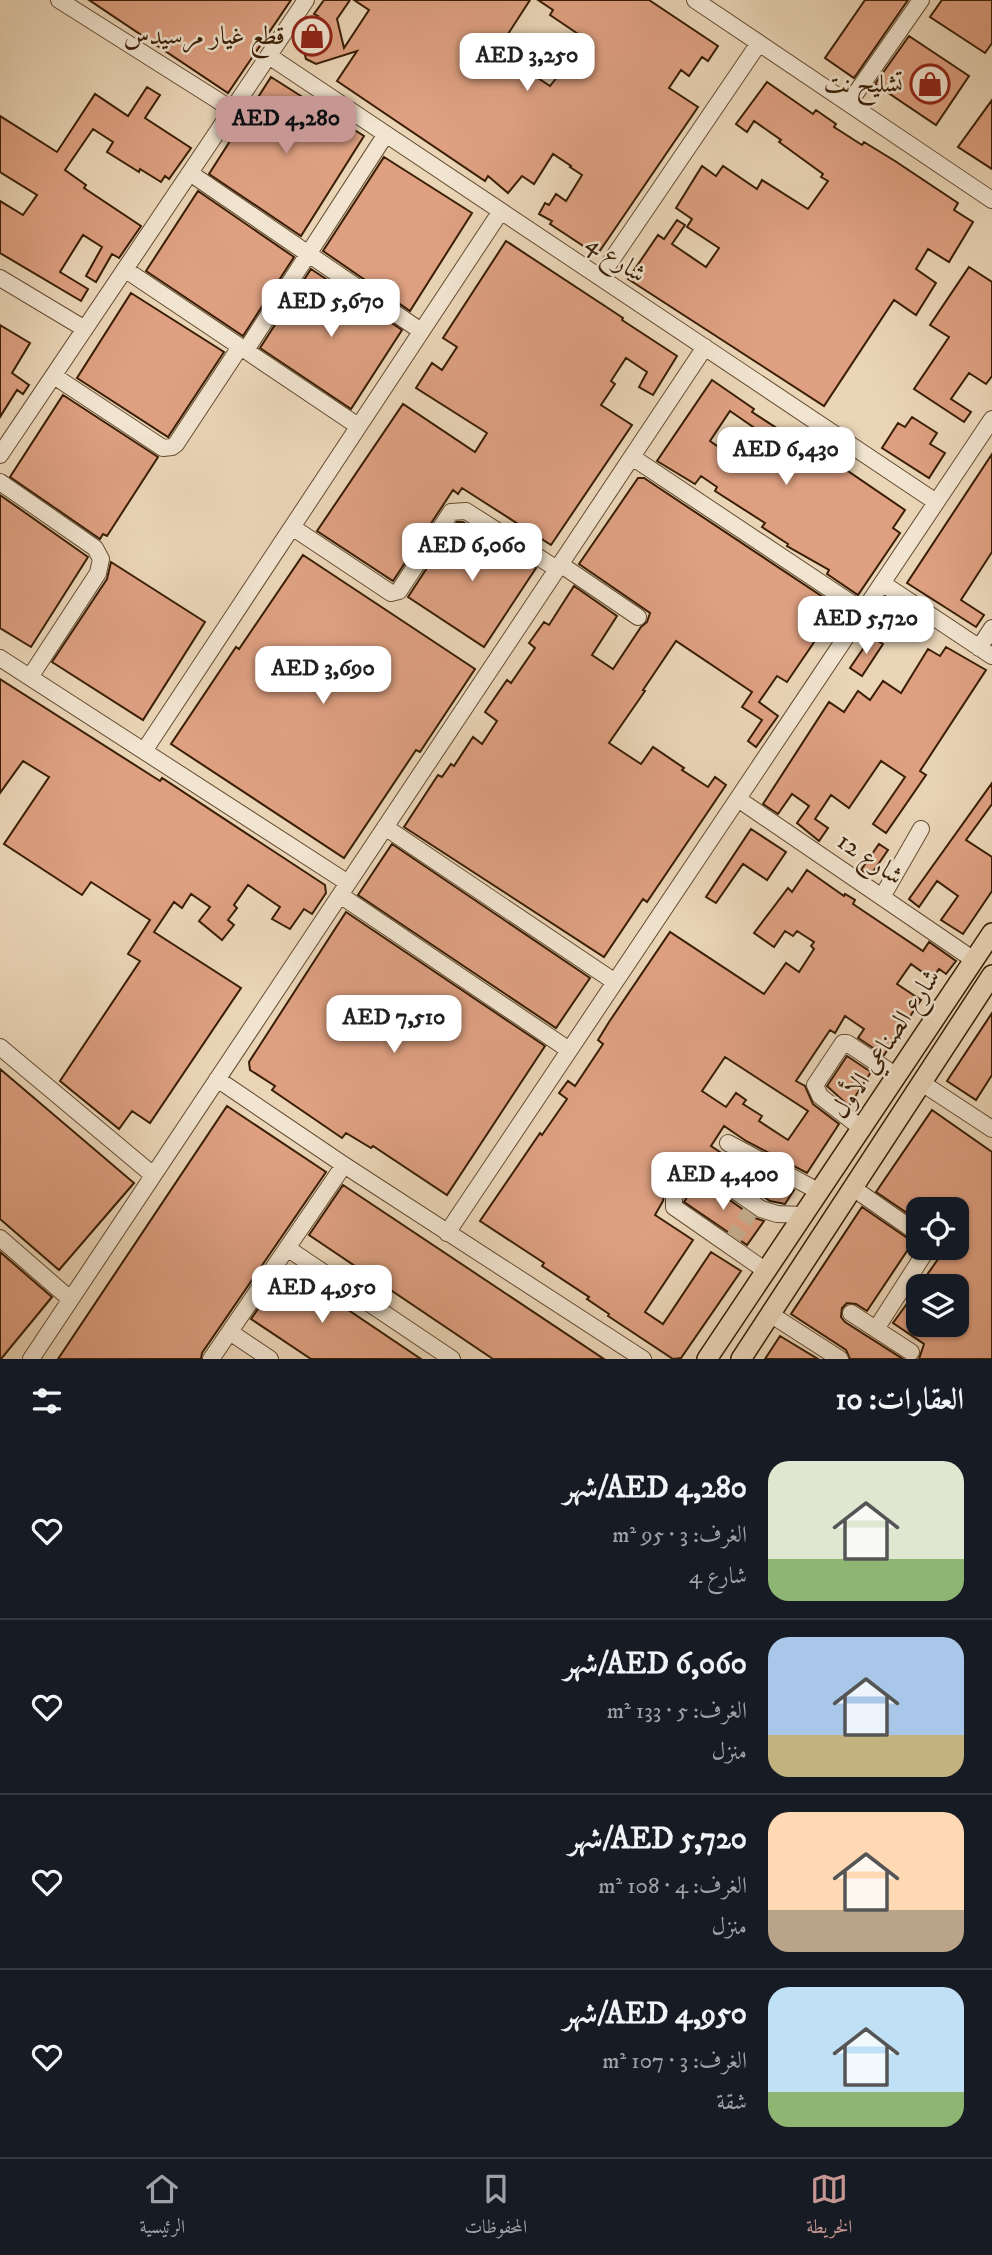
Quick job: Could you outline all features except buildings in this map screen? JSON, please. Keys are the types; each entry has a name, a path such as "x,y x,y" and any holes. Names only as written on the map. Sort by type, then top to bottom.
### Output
{"main road":[{"name":"شارع الصناعي الأول","path":"707,1359 992,933"},
{"name":"شارع الصناعي الأول","path":"741,1359 992,975"}],"street":[{"path":"59,0 233,110"},
{"path":"0,455 306,0"},
{"path":"695,0 712,5 759,43 992,200"},
{"path":"849,103 921,0"},
{"path":"600,277 759,43"},
{"name":"شارع 4","path":"269,56 936,502"},
{"path":"54,376 163,448 167,449 176,444 308,254 386,134"},
{"path":"190,173 421,331"},
{"path":"144,751 501,211"},
{"path":"126,270 358,426"},
{"path":"0,278 85,329"},
{"path":"30,1359 705,347"},
{"path":"447,1233 992,419"},
{"path":"632,457 863,611"},
{"path":"0,482 95,548 101,559 98,573 30,677"},
{"path":"292,527 391,593 400,591 451,512 466,511 559,566 638,618"},
{"path":"882,583 986,652 992,628"},
{"path":"0,658 144,751 344,889 569,1050"},
{"name":"شارع 12","path":"737,799 974,960"},
{"path":"385,827 615,982"},
{"path":"882,897 921,829"},
{"path":"862,1128 820,1096 815,1085 843,1043 895,1075"},
{"path":"0,1047 153,1175"},
{"path":"217,1079 447,1233 643,1359"},
{"path":"922,1083 992,1129"},
{"path":"728,1143 818,1191"},
{"path":"211,1359 344,1165"},
{"path":"765,1271 729,1243 676,1209 673,1204 674,1197 692,1169 701,1167 752,1209 803,1215"},
{"path":"853,1188 906,1225"},
{"path":"0,1238 70,1299"},
{"path":"287,1248 452,1359"},
{"path":"876,1329 920,1260"},
{"path":"851,1313 911,1352"},
{"path":"770,1314 840,1359"},
{"path":"230,1332 270,1359"}],"tunnel":[{"path":"731,1242 750,1212"}],"place":[{"name":"قطع غيار مرسيدس","path":"312,36"},
{"name":"تشليح نت","path":"930,84"}]}
